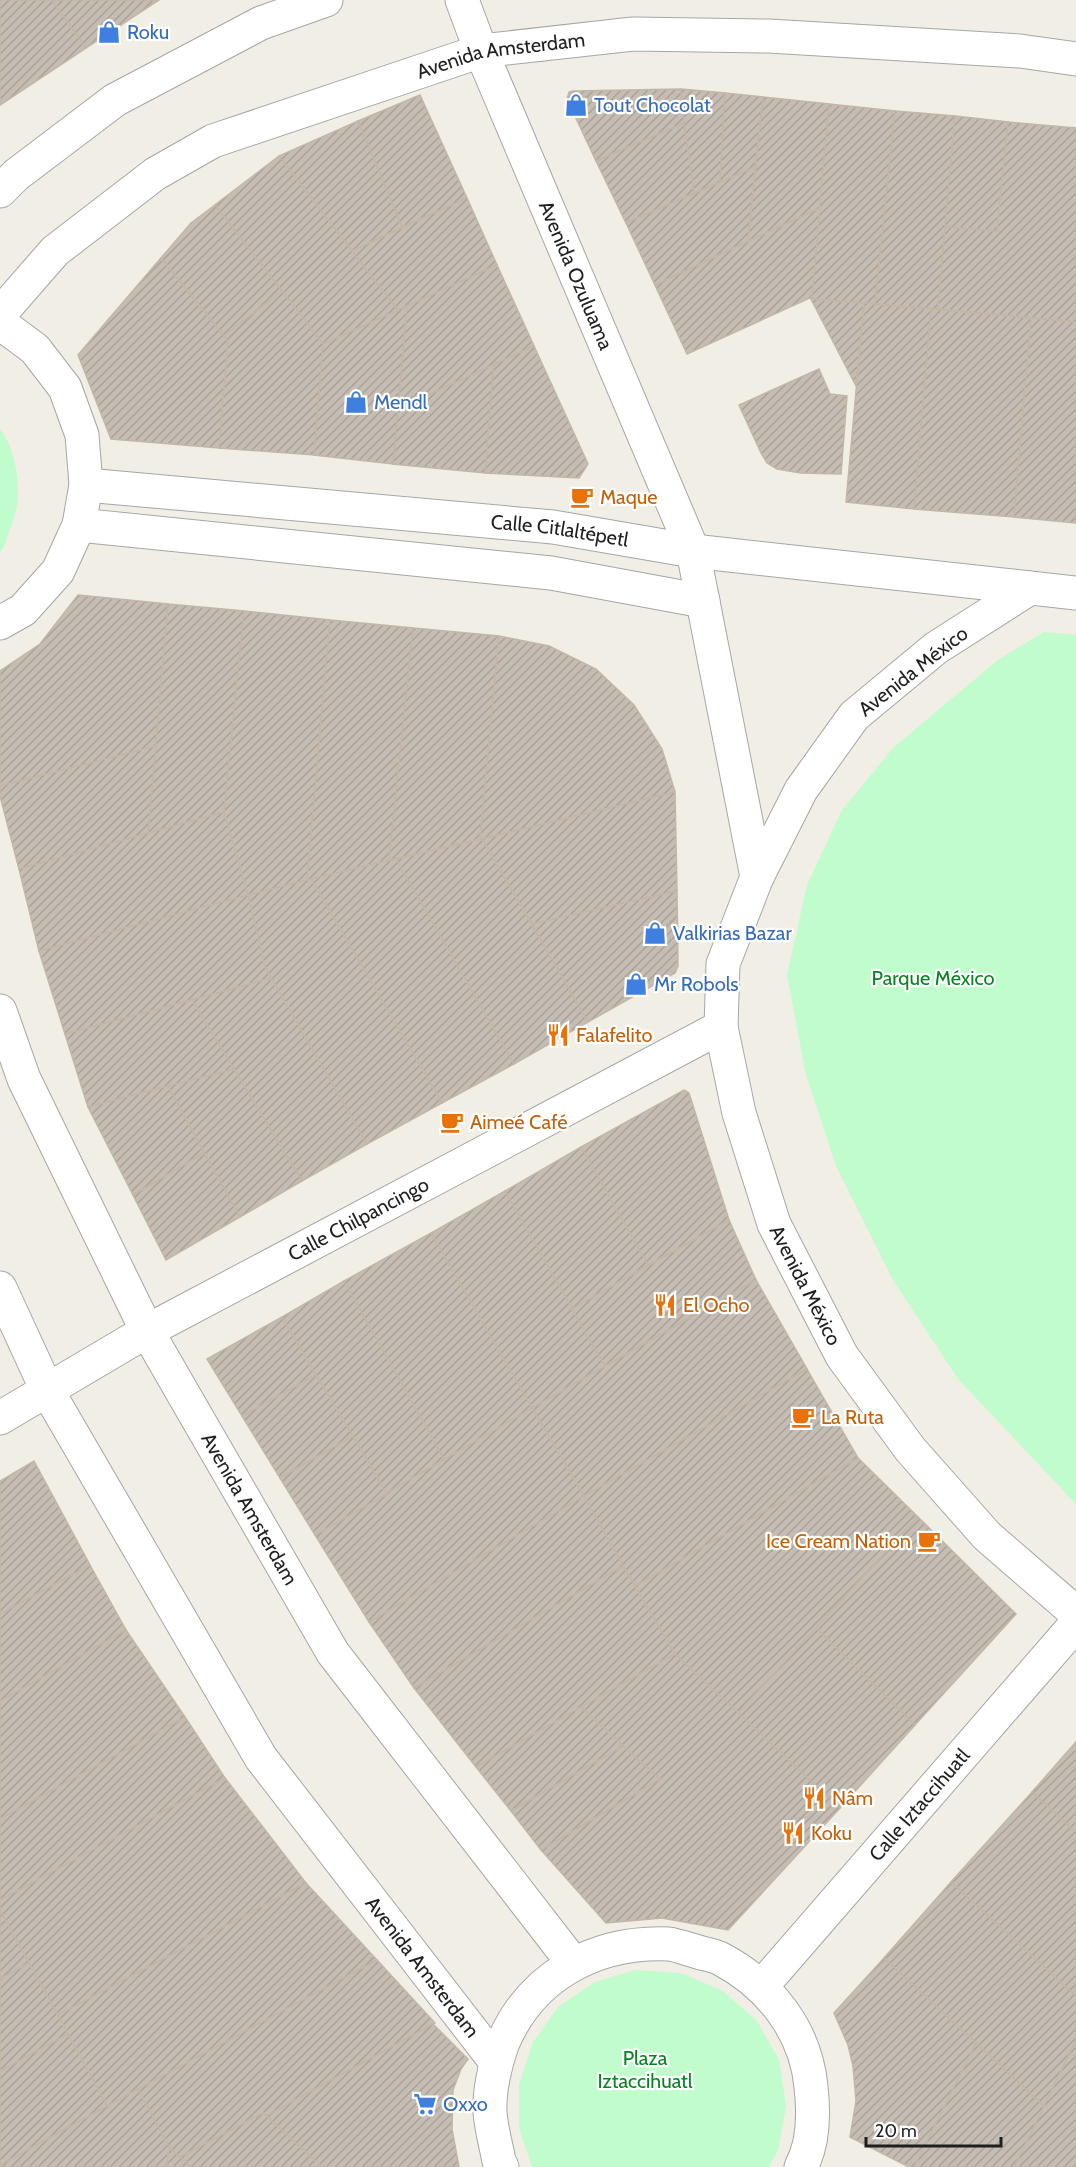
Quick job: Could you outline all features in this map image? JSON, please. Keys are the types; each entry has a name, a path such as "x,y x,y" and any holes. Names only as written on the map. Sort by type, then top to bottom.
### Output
{"street":[{"path":"0,191 16,175 115,100 261,23 326,0"},
{"name":"Avenida Ozuluama","path":"462,0 481,51 693,551"},
{"name":"Avenida Amsterdam","path":"0,314 55,251 155,174 213,141 481,51 633,34 780,37 1020,51 1076,58"},
{"path":"0,323 35,349 65,388 82,435 86,484 79,525 58,571 23,610 0,624"},
{"name":"Calle Citlaltépetl","path":"86,484 553,527 693,551 1030,588"},
{"path":"79,525 552,573 703,601"},
{"path":"552,573 553,527"},
{"path":"693,551 757,877"},
{"path":"1030,588 1076,593"},
{"name":"Avenida México","path":"1030,588 936,648 854,716 801,790 757,877 723,964 721,1027 739,1113 774,1224 843,1356 909,1449 987,1536 1076,1613"},
{"name":"Avenida Amsterdam","path":"0,1011 24,1078 147,1331 333,1653 573,1963"},
{"name":"Calle Chilpancingo","path":"0,1418 147,1331 721,1027"},
{"name":"Avenida Amsterdam","path":"0,1288 47,1390 261,1758 496,2062"},
{"name":"Calle Iztaccihuatl","path":"762,1986 1076,1624"},
{"path":"502,2167 490,2111 496,2062 509,2027 531,1997 573,1963 620,1946 671,1944 720,1958 762,1986 791,2023 809,2066 814,2113 808,2164"}],"green space":[{"path":"0,429 10,447 16,468 18,491 15,516 0,552"},
{"name":"Parque México","path":"1044,632 1076,635 1076,1504 958,1379 893,1280 836,1166 806,1075 787,975 807,885 842,810 894,747 998,660"},
{"name":"Plaza Iztaccihuatl","path":"636,1970 681,1973 723,1991 757,2021 779,2060 786,2106 778,2150 769,2167 532,2167 519,2128 519,2084 533,2042 558,2007 595,1982"}],"building":[{"path":"0,0 52,0 86,48 0,105"},
{"path":"52,0 159,0 86,48"},
{"path":"681,89 684,123 596,161 567,99 569,92 573,91"},
{"path":"681,89 725,93 720,182 694,193 684,123"},
{"path":"725,93 763,97 755,167 720,182"},
{"path":"420,95 467,198 402,227 358,121"},
{"path":"763,97 829,104 820,208 748,241"},
{"path":"829,104 895,111 875,304 811,299"},
{"path":"895,111 955,116 938,309 875,304"},
{"path":"955,116 1008,122 997,231 945,227"},
{"path":"358,121 402,227 352,251 279,156"},
{"path":"1008,122 1076,128 1076,322 938,309 945,227 997,231"},
{"path":"684,123 694,193 626,223 596,161"},
{"path":"279,156 398,310 323,344 215,205"},
{"path":"755,167 748,241 655,285 626,223"},
{"path":"467,198 497,265 398,310 352,251"},
{"path":"215,205 282,291 224,336 161,258 191,223"},
{"path":"820,208 812,297 687,354 655,285"},
{"path":"161,258 228,341 219,448 111,439 78,355"},
{"path":"497,265 534,346 398,409 407,306"},
{"path":"282,291 323,344 314,455 219,448 228,341 224,336"},
{"path":"811,299 864,303 856,386"},
{"path":"864,303 931,309 914,509 846,502"},
{"path":"407,306 393,464 314,455 323,344"},
{"path":"931,309 1031,318 1014,517 914,509"},
{"path":"1031,318 1076,322 1076,523 1014,517"},
{"path":"534,346 588,464 579,478 485,473 493,368 495,364"},
{"path":"495,364 485,473 393,464 398,409"},
{"path":"819,369 830,394 847,396 841,474 801,473 777,469 767,463 761,453 739,405"},
{"path":"78,595 168,604 156,746 0,786 0,671 40,644"},
{"path":"168,604 244,611 224,812 148,833"},
{"path":"244,611 330,620 307,880 248,895 224,812"},
{"path":"330,620 413,628 389,860 307,880"},
{"path":"413,628 499,636 480,839 389,860"},
{"path":"499,636 549,646 596,669 634,705 662,749 675,792 480,839"},
{"path":"156,746 148,833 19,869 0,796 0,786"},
{"path":"675,792 677,891 532,924 482,839"},
{"path":"224,812 248,895 39,951 19,869"},
{"path":"482,839 588,1022 514,1064 396,859"},
{"path":"396,859 514,1064 442,1103 311,879"},
{"path":"311,879 442,1103 367,1144 265,967 248,895"},
{"path":"677,891 678,966 675,973 588,1022 532,924"},
{"path":"248,895 265,967 271,978 65,1034 39,951"},
{"path":"271,978 367,1144 302,1181 192,1000"},
{"path":"192,1000 234,1069 88,1107 65,1034"},
{"path":"234,1069 302,1181 240,1217 168,1086"},
{"path":"168,1086 204,1153 133,1195 88,1107"},
{"path":"684,1090 689,1093 729,1220 648,1265 581,1147"},
{"path":"581,1147 648,1265 572,1309 505,1191"},
{"path":"204,1153 240,1217 166,1260 133,1195"},
{"path":"505,1191 605,1366 532,1408 431,1233"},
{"path":"729,1220 756,1280 605,1366 572,1309"},
{"path":"431,1233 532,1408 445,1461 344,1281"},
{"path":"756,1280 807,1369 584,1496 532,1408"},
{"path":"344,1281 445,1461 387,1494 282,1317"},
{"path":"282,1317 316,1375 242,1416 207,1359"},
{"path":"807,1369 858,1458 635,1586 584,1496"},
{"path":"316,1375 353,1436 280,1478 242,1416"},
{"path":"532,1408 584,1496 369,1622 315,1535"},
{"path":"353,1436 387,1494 315,1535 280,1478"},
{"path":"858,1458 918,1517 738,1713 675,1654 635,1586"},
{"path":"34,1461 90,1565 0,1614 0,1481"},
{"path":"584,1496 623,1566 414,1688 369,1622"},
{"path":"918,1517 1016,1614 915,1725 816,1628"},
{"path":"90,1565 126,1630 0,1701 0,1614"},
{"path":"623,1566 675,1654 476,1767 414,1688"},
{"path":"816,1628 915,1725 840,1808 738,1713"},
{"path":"126,1630 185,1717 0,1819 0,1701"},
{"path":"675,1654 840,1808 728,1930 662,1918 606,1923 541,1850 660,1779 581,1707"},
{"path":"581,1707 623,1746 511,1811 476,1767"},
{"path":"185,1717 225,1778 0,1900 0,1819"},
{"path":"1076,1742 1076,1832 1032,1792"},
{"path":"623,1746 660,1779 541,1850 511,1811"},
{"path":"225,1778 306,1883 58,2015 0,1910 0,1900"},
{"path":"1032,1792 1076,1832 1076,1996 951,1882"},
{"path":"951,1882 1076,1996 1076,2040 1044,2106 884,1958"},
{"path":"306,1883 377,1960 107,2106 58,2015"},
{"path":"0,1910 29,1963 0,1979"},
{"path":"884,1958 976,2043 914,2167 909,2167 850,2137 856,2101 853,2066 848,2045 834,2013"},
{"path":"377,1960 435,2023 266,2116 263,2113 180,2157 169,2147 138,2089"},
{"path":"29,1963 68,2034 0,2071 0,1979"},
{"path":"433,2024 468,2059 461,2069 453,2090 452,2129 459,2167 322,2167 266,2116"},
{"path":"68,2034 107,2106 0,2165 0,2071"},
{"path":"1076,2040 1076,2167 1014,2167 1044,2106"},
{"path":"976,2043 1044,2106 1014,2167 914,2167"},
{"path":"138,2089 169,2147 167,2165 164,2167 0,2167 0,2165"},
{"path":"263,2113 322,2167 191,2167 180,2157"},
{"path":"169,2147 191,2167 167,2167"}],"place":[{"name":"Roku","path":"109,32"},
{"name":"Tout Chocolat","path":"576,105"},
{"name":"Mendl","path":"356,402"},
{"name":"Maque","path":"582,497"},
{"name":"Valkirias Bazar","path":"655,933"},
{"name":"Mr Robols","path":"636,984"},
{"name":"Falafelito","path":"558,1035"},
{"name":"Aimeé Café","path":"452,1122"},
{"name":"El Ocho","path":"665,1305"},
{"name":"La Ruta","path":"803,1417"},
{"name":"Ice Cream Nation","path":"929,1541"},
{"name":"Nâm","path":"814,1798"},
{"name":"Koku","path":"793,1833"},
{"name":"Oxxo","path":"425,2104"}]}
